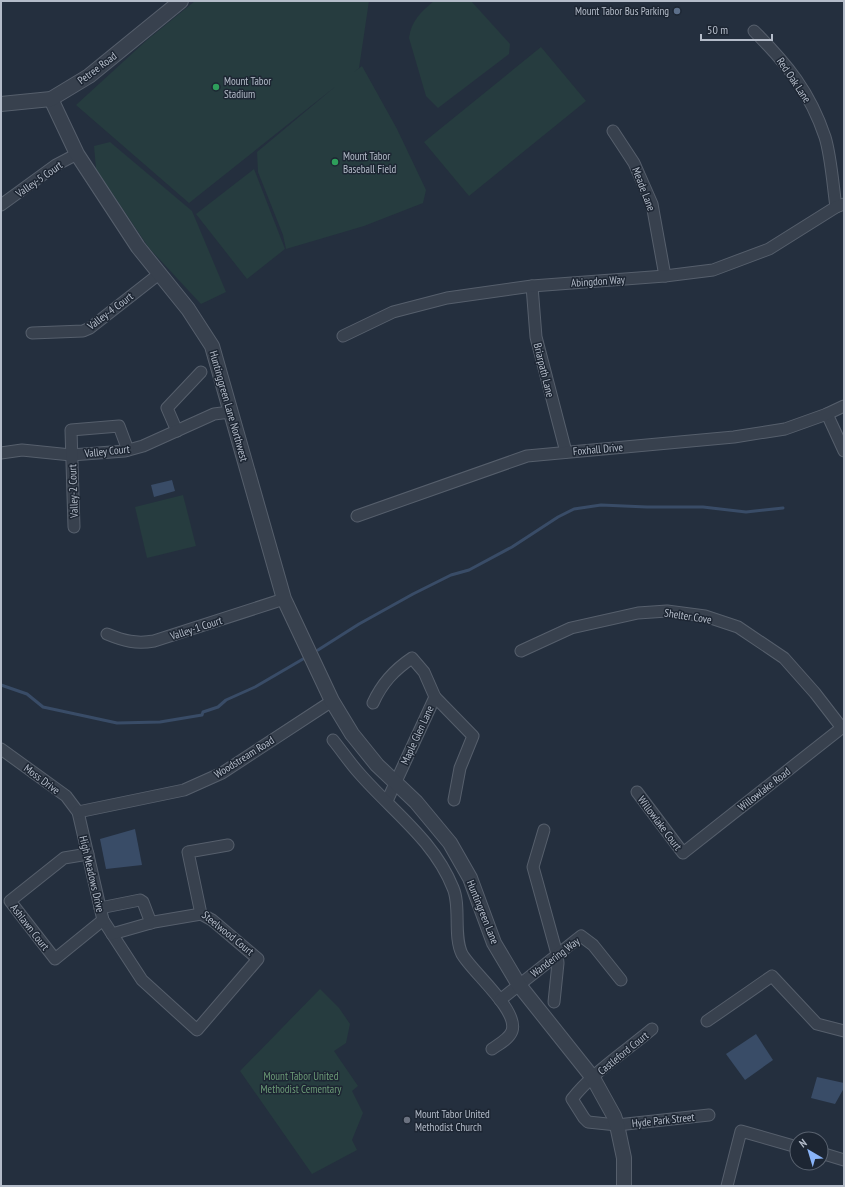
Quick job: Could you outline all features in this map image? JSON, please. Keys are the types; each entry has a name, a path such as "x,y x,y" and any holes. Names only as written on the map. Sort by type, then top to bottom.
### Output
{"street":[{"name":"Petree Road","path":"1,104 52,99 89,76 180,1"},
{"name":"Red Oak Lane","path":"754,31 781,58 808,95 825,138 840,206"},
{"name":"Huntinggreen Lane Northwest","path":"52,99 77,154 138,247 188,309 212,346 284,599 310,654"},
{"name":"Meade Lane","path":"613,131 634,163 652,204 665,276"},
{"name":"Valley-5 Court","path":"1,206 56,165 77,154"},
{"name":"Abingdon Way","path":"343,336 393,312 440,300 532,286 665,276 713,270 769,249 840,206"},
{"name":"Valley-4 Court","path":"32,333 83,331 90,328 159,274"},
{"name":"Briarpath Lane","path":"532,286 536,337 566,452"},
{"path":"177,431 167,408 201,372"},
{"name":"Foxhall Drive","path":"357,516 527,456 734,437 785,429 827,414 844,406"},
{"name":"Valley Court","path":"1,453 22,450 71,455 128,450 143,446 214,414 230,412"},
{"path":"827,414 844,451"},
{"name":"Valley-2 Court","path":"74,527 71,430 119,426 128,450"},
{"name":"Valley-1 Court","path":"107,634 127,642 140,643 154,641 284,599"},
{"name":"Shelter Cove","path":"521,651 571,628 638,613 667,611 705,616 738,627 784,658 815,692 843,727"},
{"name":"Huntingreen Lane","path":"310,654 332,701 352,734 377,765 395,784 416,802 450,843 470,878 494,943 519,985 593,1078 614,1116 617,1125 624,1158 624,1186"},
{"name":"Maple Glen Lane","path":"373,702 380,687 396,668 412,658 424,672 435,697 387,801"},
{"path":"435,697 473,736 460,768 454,800"},
{"name":"Woodstream Road","path":"78,812 191,787 222,773 332,701"},
{"name":"Willowlake Road","path":"683,853 843,727"},
{"path":"333,740 360,774 416,831 444,870 454,889 462,954 500,1000 511,1016 513,1024 512,1032 507,1039 492,1049"},
{"name":"Moss Drive","path":"1,749 66,796 78,812"},
{"name":"Willowlake Court","path":"637,792 683,853"},
{"name":"High Meadows Drive","path":"78,812 103,920 142,980 197,1030 258,959"},
{"path":"544,830 533,867 557,954 554,1002"},
{"name":"Steelwood Court","path":"228,845 188,852 201,914 212,920 258,959"},
{"name":"Ashlawn Court","path":"88,854 64,858 10,901 55,959 103,920"},
{"path":"100,908 140,900 143,902 151,923"},
{"path":"112,934 151,923 201,914"},
{"name":"Wandering Way","path":"500,1000 581,936 593,945 621,980"},
{"path":"707,1021 772,976 817,1024 844,1031"},
{"name":"Castleford Court","path":"617,1125 588,1122 572,1099 593,1078 652,1029"},
{"name":"Hyde Park Street","path":"617,1125 709,1115"},
{"path":"727,1186 741,1131 789,1144"},
{"path":"829,1155 844,1160"}],"green space":[{"name":"Mount Tabor Stadium","path":"195,1 369,1 359,68 353,73 362,66 397,129 426,190 423,203 364,226 286,249 283,235 258,172 257,152 336,86 189,203 76,105 147,40"},
{"path":"434,1 471,1 510,44 509,54 438,108 426,96 409,38 410,32 417,17"},
{"path":"541,47 586,101 469,196 424,142"},
{"path":"110,142 192,211 226,292 201,304 149,248 96,169 94,146"},
{"path":"254,169 285,249 247,279 196,214"},
{"path":"183,495 196,546 147,558 135,507"},
{"name":"Mount Tabor United Methodist Cementary","path":"320,989 339,1008 350,1024 346,1043 334,1051 358,1086 352,1091 363,1113 352,1140 357,1150 312,1174 240,1071"}],"water":[{"path":"172,480 175,491 154,497 151,485"},
{"path":"135,829 142,865 106,869 100,839"},
{"path":"756,1034 773,1060 745,1080 726,1054"},
{"path":"817,1077 844,1083 844,1088 835,1104 811,1098"}],"waterway":[{"path":"318,650 359,624 413,594 451,575 469,570 512,547 558,517 574,509 601,505 703,507 746,512 783,508"},
{"path":"1,685 27,694 43,707 117,723 160,722 202,715 203,712 218,707 226,700 255,687 303,659"}],"place":[{"name":"Mount Tabor Bus Parking","path":"677,11"},
{"name":"Mount Tabor Stadium","path":"216,87"},
{"name":"Mount Tabor Baseball Field","path":"335,162"},
{"name":"Mount Tabor United Methodist Church","path":"407,1120"}]}
